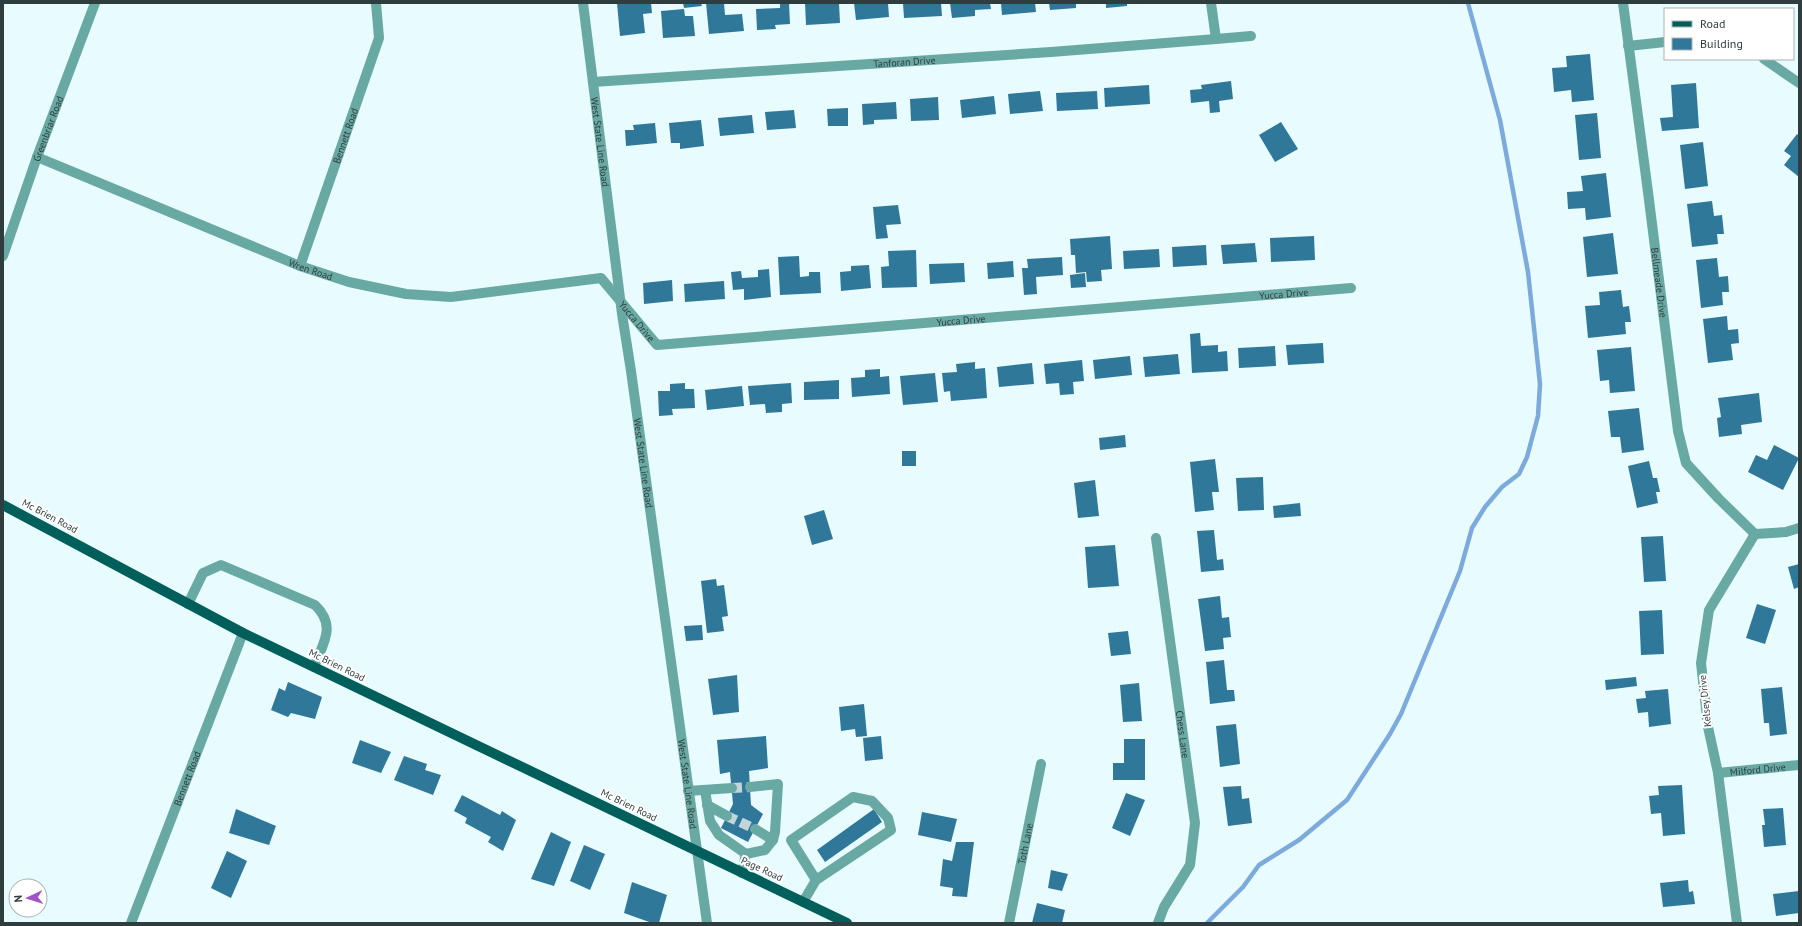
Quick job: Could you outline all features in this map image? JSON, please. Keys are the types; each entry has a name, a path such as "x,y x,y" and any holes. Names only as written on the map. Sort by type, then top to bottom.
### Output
{"main road":[{"name":"Mc Brien Road","path":"3,504 242,633 667,836"},
{"name":"Page Road","path":"667,836 696,852 847,923"}],"street":[{"name":"Greenbriar Road","path":"3,256 37,157 95,3"},
{"name":"Bennett Road","path":"300,266 379,38 376,3"},
{"name":"West State Line Road","path":"583,3 620,301 706,923"},
{"path":"1211,3 1216,39"},
{"name":"Bellmeade Drive","path":"1623,3 1678,432 1686,464 1719,500 1755,534"},
{"name":"Tanforan Drive","path":"593,82 1051,52 1251,36"},
{"path":"1628,46 1664,42"},
{"path":"1765,60 1799,83"},
{"name":"Wren Road","path":"37,157 300,266 349,282 399,292 451,297 601,278"},
{"name":"Yucca Drive","path":"601,278 657,345 1351,288"},
{"path":"1755,534 1786,532 1799,528"},
{"name":"Kelsey Drive","path":"1737,923 1718,773 1708,727 1701,663 1709,610 1755,534"},
{"name":"Chess Lane","path":"1156,538 1195,823 1190,865 1164,907 1158,923"},
{"path":"188,604 203,573 220,565 315,605 323,612 328,631 314,667"},
{"name":"Bennett Road","path":"131,923 242,633"},
{"name":"Toth Lane","path":"1009,923 1041,764"},
{"name":"Milford Drive","path":"1718,773 1799,765"},
{"path":"705,790 710,821 719,835 746,854 765,850 774,836 778,784 750,787"},
{"path":"688,791 732,788"},
{"path":"791,840 853,797 872,801 888,818 891,830 816,880 803,902"},
{"path":"707,805 727,816"},
{"path":"755,829 791,840 816,880"},
{"path":"742,873 746,854"}],"building":[{"path":"617,3 651,3 652,13 643,14 645,33 620,36"},
{"path":"683,3 701,3 702,6 684,8"},
{"path":"706,3 724,3 725,15 742,14 744,31 709,34"},
{"path":"780,3 789,3 790,24 775,25 776,29 757,30 756,9 780,8"},
{"path":"805,3 839,3 840,23 806,25"},
{"path":"854,3 888,3 889,17 856,20"},
{"path":"903,3 941,3 942,16 904,18"},
{"path":"950,3 990,3 991,9 975,10 975,16 952,18"},
{"path":"1001,3 1035,3 1036,12 1002,15"},
{"path":"1049,3 1076,3 1076,8 1050,10"},
{"path":"1106,3 1127,3 1127,6 1106,8"},
{"path":"684,9 685,16 693,16 695,36 663,38 661,11"},
{"path":"1590,54 1594,100 1572,102 1571,90 1554,92 1552,68 1567,67 1566,56"},
{"path":"1231,81 1233,99 1219,101 1220,112 1210,113 1209,101 1191,103 1190,90 1202,89 1201,85"},
{"path":"1696,83 1699,128 1662,131 1660,118 1673,117 1671,85"},
{"path":"1149,85 1150,104 1105,107 1104,88"},
{"path":"1040,91 1043,111 1010,114 1008,94"},
{"path":"1097,91 1098,109 1057,111 1056,93"},
{"path":"994,96 996,114 962,118 960,100"},
{"path":"938,97 939,120 911,121 910,99"},
{"path":"896,102 897,119 874,120 874,124 863,125 862,104"},
{"path":"848,108 848,126 828,126 827,109"},
{"path":"794,110 796,128 767,130 765,112"},
{"path":"1597,113 1601,158 1579,160 1575,115"},
{"path":"752,115 754,133 720,136 718,118"},
{"path":"701,120 704,146 680,149 680,143 671,143 669,123"},
{"path":"1281,122 1298,149 1275,162 1259,135"},
{"path":"655,123 657,143 626,146 625,130 634,130 633,125"},
{"path":"1797,134 1799,136 1799,177 1784,165 1791,156 1784,151"},
{"path":"1703,142 1708,186 1685,189 1680,145"},
{"path":"1606,173 1611,217 1586,220 1585,208 1568,209 1567,192 1583,191 1581,176"},
{"path":"1712,201 1714,216 1722,215 1724,234 1717,234 1718,244 1692,247 1687,204"},
{"path":"898,205 901,224 886,225 888,238 876,239 873,207"},
{"path":"1613,233 1618,274 1587,277 1583,237"},
{"path":"1110,236 1112,269 1101,270 1102,281 1087,282 1086,272 1076,273 1075,255 1071,255 1070,239"},
{"path":"1314,236 1315,260 1271,262 1270,238"},
{"path":"1255,243 1257,262 1223,264 1221,245"},
{"path":"1206,245 1207,265 1173,267 1172,247"},
{"path":"1159,249 1160,267 1124,269 1123,251"},
{"path":"916,250 917,287 882,288 881,267 889,266 888,251"},
{"path":"799,256 800,277 809,276 809,272 820,272 821,293 780,295 778,257"},
{"path":"1062,257 1063,275 1036,277 1037,294 1024,295 1022,268 1028,268 1027,259"},
{"path":"1717,258 1719,277 1728,276 1729,292 1722,292 1723,305 1701,308 1696,260"},
{"path":"1013,261 1014,277 988,279 987,263"},
{"path":"964,263 965,282 930,284 929,264"},
{"path":"869,265 871,288 841,291 840,272 851,271 851,266"},
{"path":"769,269 771,297 744,300 744,289 733,290 731,272 741,271 742,278 758,277 758,270"},
{"path":"1085,273 1086,287 1071,288 1070,275"},
{"path":"672,280 673,301 644,304 643,283"},
{"path":"724,281 725,299 685,302 684,284"},
{"path":"1621,290 1623,307 1629,306 1631,322 1625,322 1626,334 1588,338 1585,306 1600,305 1599,292"},
{"path":"1727,316 1728,330 1738,329 1739,343 1731,344 1733,360 1708,363 1703,319"},
{"path":"1200,333 1201,346 1218,345 1218,352 1227,351 1228,371 1192,373 1190,334"},
{"path":"1323,343 1324,363 1288,365 1286,345"},
{"path":"1275,346 1276,366 1239,368 1238,348"},
{"path":"1631,347 1635,391 1610,393 1609,380 1600,381 1597,350"},
{"path":"1178,354 1180,374 1145,377 1143,357"},
{"path":"1130,356 1132,375 1095,379 1093,360"},
{"path":"1082,360 1084,381 1073,382 1074,394 1060,395 1059,383 1046,384 1044,364"},
{"path":"975,362 975,369 985,368 987,398 951,401 950,391 944,392 942,373 957,372 956,364"},
{"path":"1032,363 1034,384 999,387 997,367"},
{"path":"880,369 880,377 889,376 890,394 852,397 851,378 865,377 865,370"},
{"path":"935,373 938,402 903,405 900,376"},
{"path":"839,380 839,399 804,400 804,382"},
{"path":"685,383 685,389 694,389 695,408 672,409 673,415 659,416 658,391 670,391 670,384"},
{"path":"791,383 792,403 782,404 782,412 766,413 765,404 750,405 748,386"},
{"path":"742,386 744,406 707,410 705,390"},
{"path":"1759,393 1762,422 1741,425 1742,434 1719,437 1717,418 1721,417 1718,398"},
{"path":"1639,408 1644,450 1622,453 1620,437 1611,437 1608,411"},
{"path":"1125,435 1126,447 1100,450 1099,438"},
{"path":"1774,445 1799,458 1783,490 1748,472 1756,455 1767,460"},
{"path":"902,451 916,451 916,466 902,466"},
{"path":"1215,459 1219,492 1212,492 1214,510 1195,512 1190,462"},
{"path":"1649,461 1653,478 1657,478 1660,492 1656,492 1658,503 1637,508 1628,466"},
{"path":"1263,477 1264,510 1238,511 1236,478"},
{"path":"1095,480 1099,516 1078,518 1074,483"},
{"path":"1300,503 1301,516 1274,518 1273,506"},
{"path":"824,510 833,539 812,545 804,516"},
{"path":"1214,530 1217,560 1223,559 1224,570 1201,572 1197,531"},
{"path":"1663,536 1666,581 1644,582 1641,537"},
{"path":"1115,545 1119,586 1088,588 1085,547"},
{"path":"1799,564 1799,587 1794,589 1788,567"},
{"path":"716,579 717,586 724,585 728,616 722,617 724,631 707,633 701,581"},
{"path":"1220,596 1222,618 1229,617 1231,637 1223,638 1224,649 1205,651 1198,599"},
{"path":"1757,604 1776,610 1765,644 1746,638"},
{"path":"1662,610 1664,654 1641,655 1639,611"},
{"path":"702,625 703,640 686,641 684,626"},
{"path":"1128,631 1131,654 1111,656 1108,633"},
{"path":"1224,660 1227,690 1234,690 1235,701 1210,704 1206,662"},
{"path":"737,675 739,712 713,715 708,679"},
{"path":"1636,677 1637,686 1606,690 1605,680"},
{"path":"288,682 322,697 315,719 291,713 288,717 271,710 279,688 285,691"},
{"path":"1139,683 1142,721 1123,722 1120,685"},
{"path":"1782,687 1787,734 1770,736 1769,723 1764,723 1761,689"},
{"path":"1668,689 1671,724 1649,727 1648,712 1638,713 1636,699 1646,698 1645,691"},
{"path":"864,704 867,736 856,737 855,729 841,731 839,707"},
{"path":"1236,724 1240,764 1220,767 1216,726"},
{"path":"766,736 768,768 749,771 751,805 763,814 748,842 721,828 733,804 730,772 720,774 717,740"},
{"path":"881,736 883,759 865,761 863,738"},
{"path":"1124,739 1145,739 1145,780 1113,780 1113,763 1124,763"},
{"path":"360,740 391,752 381,773 352,763"},
{"path":"404,756 427,764 425,770 441,775 433,795 394,780"},
{"path":"1682,785 1685,834 1663,836 1661,813 1651,814 1649,796 1659,795 1658,786"},
{"path":"1241,786 1242,799 1249,798 1252,823 1228,826 1223,787"},
{"path":"1126,793 1145,800 1130,836 1112,828"},
{"path":"462,795 500,815 502,811 516,820 503,851 488,842 491,837 465,823 467,818 454,811"},
{"path":"1783,808 1786,845 1764,847 1762,825 1765,825 1763,809"},
{"path":"236,809 276,826 269,845 229,833"},
{"path":"874,809 882,822 825,862 817,850"},
{"path":"922,812 957,819 951,842 918,835"},
{"path":"551,832 571,842 554,886 531,879"},
{"path":"956,842 974,842 967,897 952,896 953,888 940,886 943,859 952,861"},
{"path":"584,845 605,854 590,890 570,881"},
{"path":"227,851 247,861 231,898 211,888"},
{"path":"1051,870 1068,874 1062,891 1048,888"},
{"path":"1688,880 1689,892 1693,891 1695,904 1663,907 1660,883"},
{"path":"632,882 667,895 659,923 652,923 624,913"},
{"path":"1799,891 1799,913 1776,916 1773,894"},
{"path":"1037,903 1065,910 1062,923 1032,923"}],"waterway":[{"path":"1207,923 1243,887 1259,865 1299,840 1347,800 1390,734 1401,714 1460,571 1472,528 1485,507 1502,487 1519,474 1527,457 1538,416 1540,384 1528,272 1500,120 1468,3"}],"tunnel":[{"path":"732,788 750,787"},
{"path":"727,816 755,829"}]}
